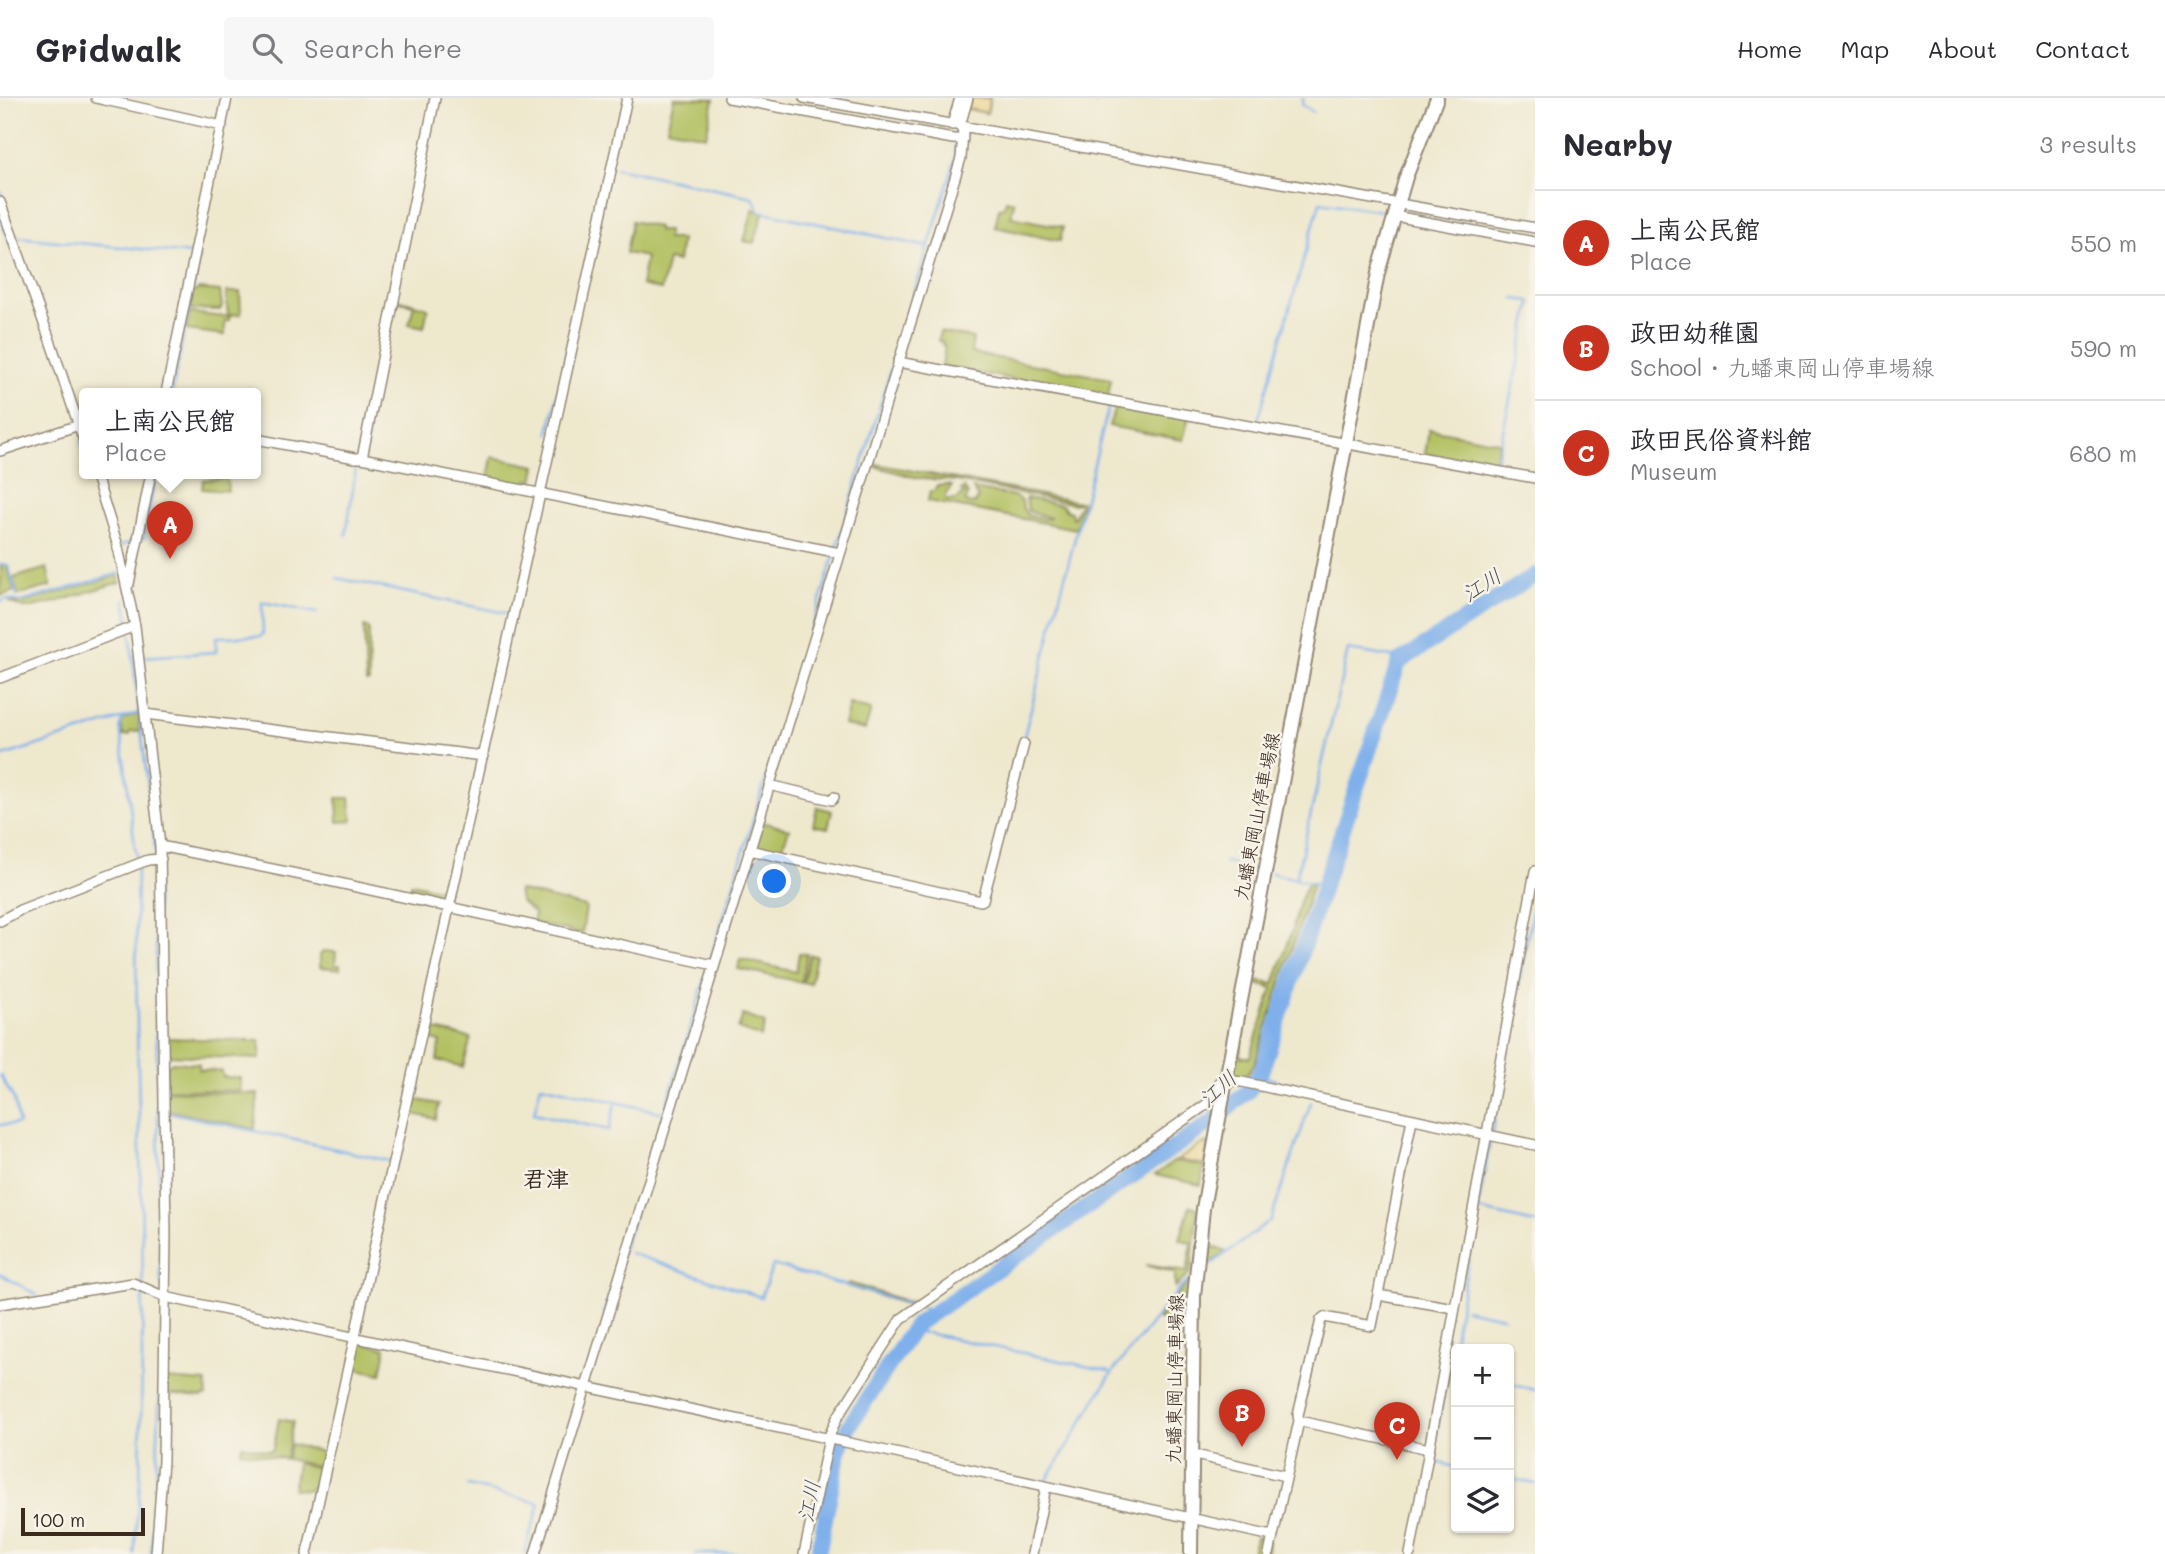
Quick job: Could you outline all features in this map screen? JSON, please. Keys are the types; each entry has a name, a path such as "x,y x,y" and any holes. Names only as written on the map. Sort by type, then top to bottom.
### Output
{"main road":[{"name":"九蟠東岡山停車場線","path":"1191,1554 1194,1296 1203,1209 1375,286 1395,210 1437,98"}],"street":[{"path":"96,98 222,126"},
{"path":"167,388 227,98"},
{"path":"362,458 435,98"},
{"path":"307,1554 480,755 627,98"},
{"path":"729,98 1391,201 1395,210"},
{"path":"804,98 953,132"},
{"path":"535,1554 711,965 749,850 837,553 961,158 953,132 960,98"},
{"path":"953,132 961,122 968,98"},
{"path":"0,202 79,411"},
{"path":"1395,210 1535,228"},
{"path":"1395,210 1535,242"},
{"path":"898,362 1535,478"},
{"path":"79,418 79,430"},
{"path":"0,452 77,426"},
{"path":"261,440 837,553"},
{"path":"97,479 117,543 135,626 160,846 157,859 166,1232 163,1461 156,1554"},
{"path":"128,589 150,479"},
{"path":"0,678 135,626"},
{"path":"145,714 480,755"},
{"path":"749,850 984,900 1024,744"},
{"path":"769,785 832,800 834,797"},
{"path":"160,846 711,965"},
{"path":"0,921 20,910 137,864 157,859"},
{"path":"1410,1554 1454,1308 1490,1136 1534,877"},
{"path":"804,1554 837,1418 901,1319 1200,1109 1212,1098 1219,1082 1225,1085 1242,1082 1535,1145"},
{"path":"1269,1554 1321,1320 1324,1317 1372,1325 1414,1120"},
{"path":"0,1304 133,1283 165,1297 1272,1536"},
{"path":"1380,1296 1454,1308"},
{"path":"1299,1421 1429,1449"},
{"path":"1191,1454 1285,1476"},
{"path":"1032,1554 1046,1487"}],"green space":[{"path":"674,98 714,99 706,136 667,128"},
{"path":"1006,200 1014,202 1011,217 1063,227 1060,241 995,227 999,208 1004,207"},
{"path":"753,209 763,213 754,243 744,241"},
{"path":"632,221 658,227 658,231 668,231 667,239 681,239 678,262 668,260 661,290 641,285 646,257 626,253"},
{"path":"193,291 220,291 220,310 190,309"},
{"path":"226,292 240,292 241,314 230,315 229,321 225,321 225,335 186,330 190,313 228,316"},
{"path":"397,299 428,308 424,327 409,324 414,305 396,301"},
{"path":"940,332 973,338 971,353 1111,379 1108,397 942,366 945,346 938,341"},
{"path":"1116,404 1189,417 1183,440 1109,426"},
{"path":"1429,429 1499,442 1494,467 1425,454"},
{"path":"492,457 536,466 533,481 527,480 526,485 522,484 521,488 488,479"},
{"path":"871,463 1080,502 1075,504 957,481 918,478 870,465"},
{"path":"227,479 228,491 202,489 203,480"},
{"path":"937,486 952,486 946,494 946,500 956,500 964,493 961,490 964,487 968,495 965,501 970,504 976,503 978,497 973,489 1014,496 1022,501 1027,515 1045,519 1051,518 1028,511 1026,498 1062,505 1074,518 1083,504 1076,529 928,501 930,491 934,491"},
{"path":"1,564 7,566 14,591 0,596"},
{"path":"47,568 51,586 18,595 13,578"},
{"path":"118,575 120,582 56,602 23,608 9,602 22,603"},
{"path":"364,627 369,628 369,682 366,682"},
{"path":"849,704 871,710 865,730 844,725"},
{"path":"138,714 140,731 123,736 121,724 124,719"},
{"path":"337,798 350,798 352,821 338,822"},
{"path":"817,807 832,811 828,828 813,825"},
{"path":"761,822 789,829 781,852 753,846"},
{"path":"411,883 448,891 439,902 411,897"},
{"path":"1308,883 1313,884 1254,1065 1244,1078 1232,1075 1249,980 1274,984","holes":["1250,985 1273,988 1250,1057 1243,1057 1239,1055"]},
{"path":"518,890 586,907 582,934 534,923 534,913 520,901"},
{"path":"323,951 336,952 335,965 340,965 340,969 320,967 320,955"},
{"path":"799,953 807,954 801,982 738,969 740,959 796,972"},
{"path":"810,955 816,956 810,984 803,982"},
{"path":"743,1015 765,1023 761,1037 738,1029"},
{"path":"427,1028 471,1038 463,1067 437,1060 440,1042 425,1038"},
{"path":"165,1038 260,1041 260,1059 169,1055 165,1050"},
{"path":"172,1062 199,1064 199,1070 222,1071 223,1077 240,1078 241,1091 166,1089 166,1066"},
{"path":"166,1091 258,1094 255,1129 166,1110"},
{"path":"413,1099 439,1104 436,1119 409,1113"},
{"path":"1175,1161 1204,1166 1201,1185 1155,1175"},
{"path":"1190,1206 1198,1208 1191,1272 1175,1288 1175,1273 1145,1265 1187,1272 1192,1243 1180,1239"},
{"path":"1203,1242 1226,1252 1200,1270"},
{"path":"1191,1282 1188,1326 1184,1325 1185,1314 1173,1311 1169,1322 1158,1319 1184,1287"},
{"path":"849,1283 908,1302 920,1301 912,1306 846,1286"},
{"path":"361,1343 386,1348 381,1374 354,1368"},
{"path":"166,1379 206,1382 207,1395 202,1397 166,1394"},
{"path":"279,1419 293,1422 286,1459 241,1451 242,1445 273,1450"},
{"path":"290,1444 322,1452 319,1467 287,1459"},
{"path":"297,1463 319,1468 314,1488 293,1489"},
{"path":"1256,1537 1268,1540 1267,1554 1252,1554"}],"sand":[{"path":"971,98 990,98 987,113 967,109"},
{"path":"1208,1143 1205,1165 1178,1160 1202,1144"}],"waterway":[{"path":"1067,98 1097,103 1099,98"},
{"path":"1303,98 1302,105 1313,112"},
{"path":"836,550 956,156 955,126"},
{"path":"549,433 613,142"},
{"path":"616,168 753,197 759,211 928,247"},
{"path":"0,191 2,199"},
{"path":"1257,424 1320,202 1389,212"},
{"path":"0,215 18,264"},
{"path":"17,237 191,254"},
{"path":"173,388 199,255"},
{"path":"1495,468 1531,303 1514,299"},
{"path":"1023,740 1109,406"},
{"path":"346,535 357,462"},
{"path":"141,539 144,538 155,479"},
{"path":"121,546 134,541"},
{"path":"710,961 834,556"},
{"path":"0,564 8,565 17,596"},
{"path":"0,602 7,599 21,602 120,573"},
{"name":"江川","path":"818,1554 839,1449 849,1426 917,1324 1214,1120 1249,1090 1261,1072 1399,662 1535,575"},
{"path":"337,578 510,614"},
{"path":"125,600 129,620"},
{"path":"142,657 216,652 216,637 261,636 262,602 317,613"},
{"path":"130,634 156,856 161,1284"},
{"path":"1324,885 1296,879 1348,650 1404,659"},
{"path":"137,862 120,726 123,718 138,713"},
{"path":"0,757 123,718"},
{"path":"1225,862 1260,870"},
{"path":"137,868 137,1024 143,1285"},
{"path":"1271,873 1296,879"},
{"path":"1432,1458 1535,898"},
{"path":"604,1313 708,968"},
{"path":"0,1075 14,1099 19,1124 0,1125"},
{"path":"1259,1075 1275,1080 1280,1086"},
{"path":"616,1102 609,1130 534,1113 541,1085 664,1113"},
{"path":"1201,1272 1271,1220 1311,1102"},
{"path":"168,1112 390,1161"},
{"path":"1478,1210 1535,1223"},
{"path":"630,1253 761,1297 773,1265 913,1305"},
{"path":"0,1274 37,1295"},
{"path":"1045,1483 1111,1374 1180,1288 1190,1280"},
{"path":"134,1554 140,1482 143,1292"},
{"path":"922,1308 936,1312"},
{"path":"1465,1309 1503,1317"},
{"path":"912,1330 924,1333"},
{"path":"927,1333 1109,1371"},
{"path":"151,1554 160,1383"},
{"path":"1514,1385 1535,1390"},
{"path":"848,1430 864,1443"},
{"path":"1436,1462 1451,1466"},
{"path":"1514,1479 1535,1484"},
{"path":"468,1486 540,1503 524,1554"},
{"path":"695,1554 750,1554"}],"place":[{"name":"上南公民館","path":"170,559"},
{"name":"政田幼稚園","path":"1242,1447"},
{"name":"政田民俗資料館","path":"1397,1460"}],"district":[{"name":"君津","path":"546,1178"}]}
